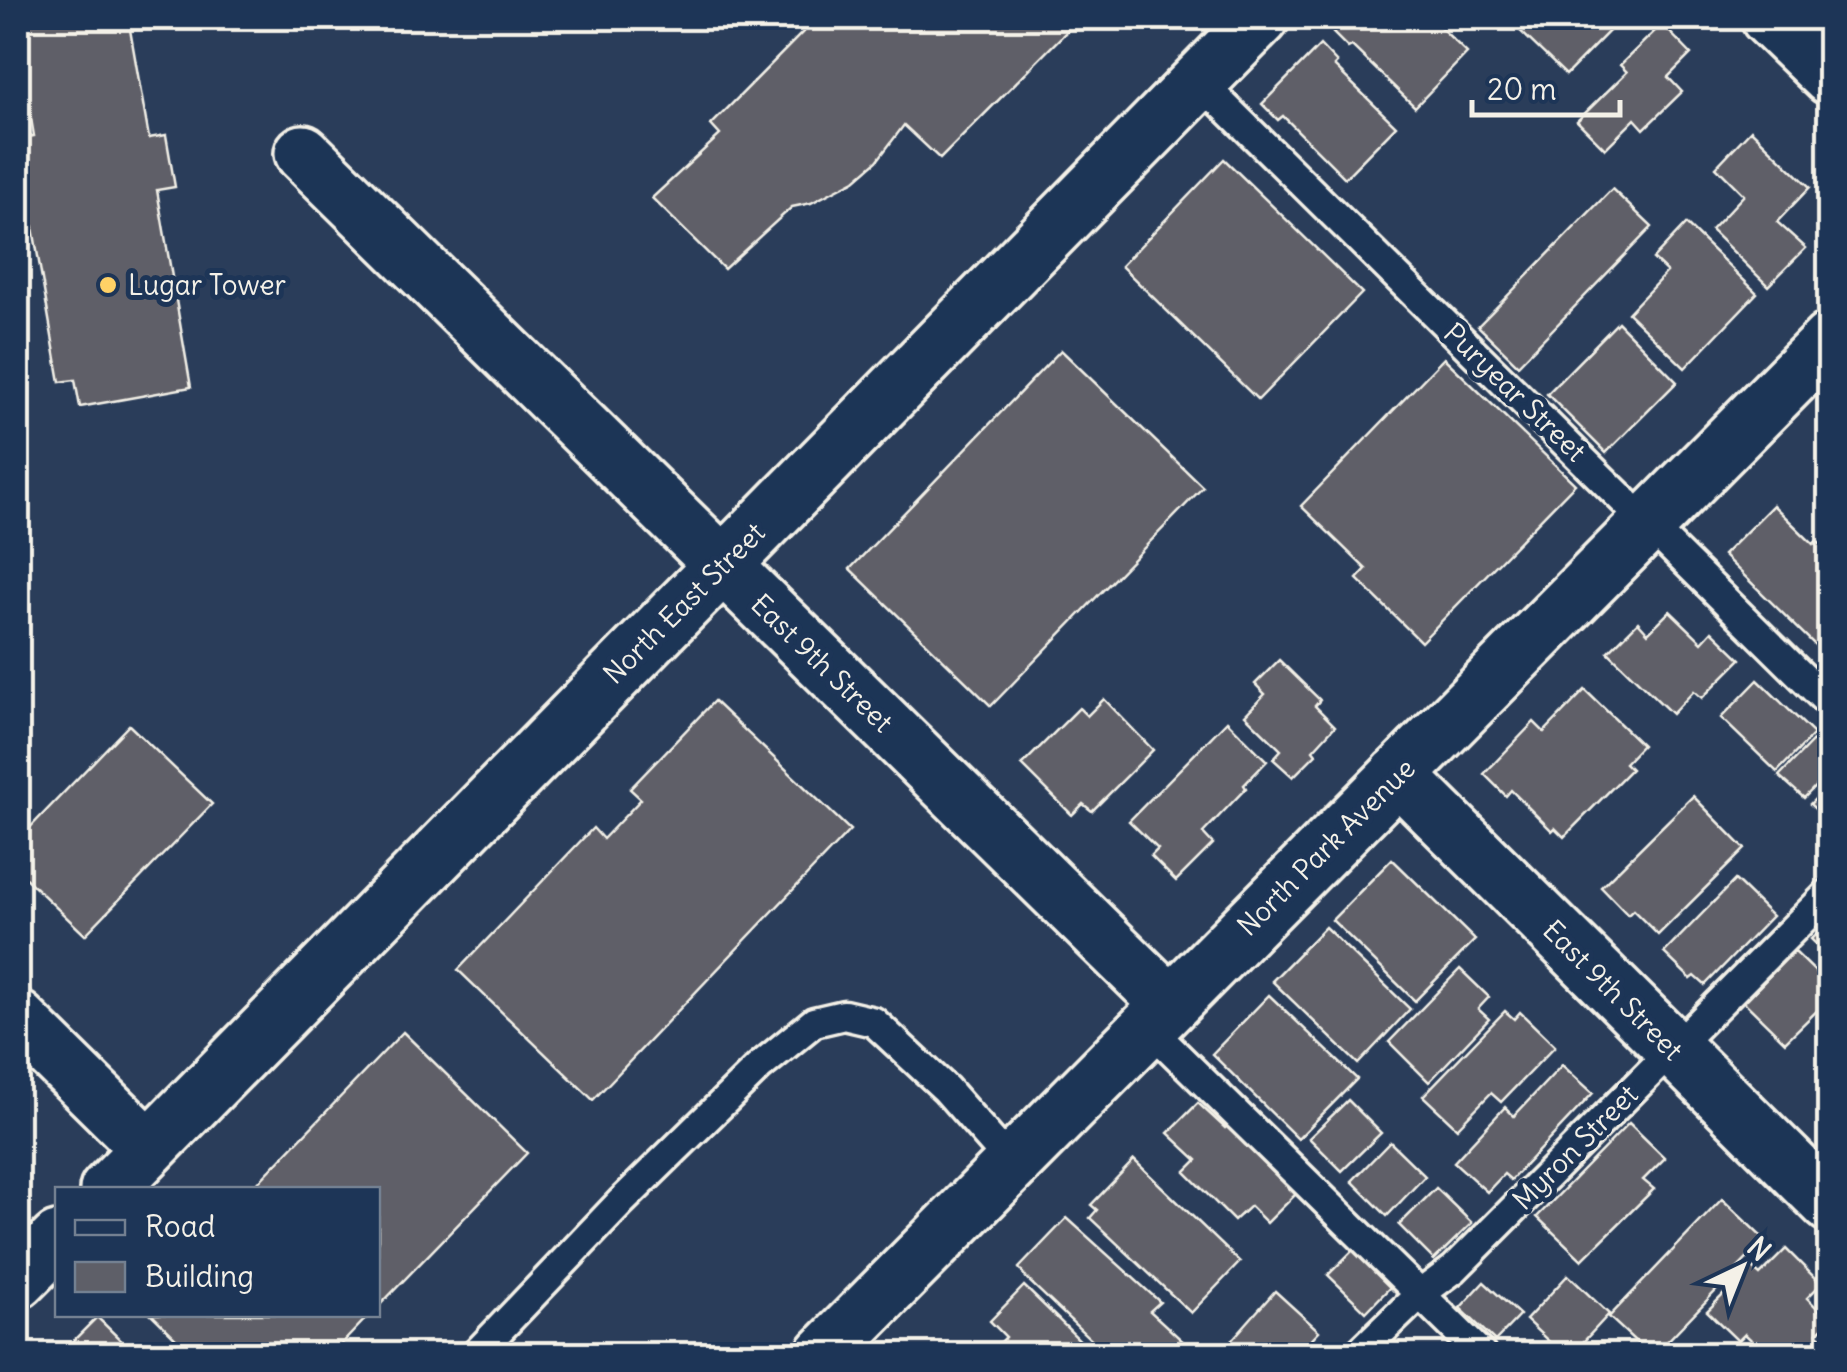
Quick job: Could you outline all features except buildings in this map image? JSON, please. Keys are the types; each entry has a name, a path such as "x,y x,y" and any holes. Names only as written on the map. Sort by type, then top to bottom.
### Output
{"street":[{"name":"North East Street","path":"111,1187 1261,18"},
{"path":"1769,18 1830,78"},
{"name":"East 9th Street","path":"303,153 722,565 1159,1015"},
{"name":"North Park Avenue","path":"824,1354 1830,340"},
{"name":"East 9th Street","path":"1398,775 1830,1204"},
{"path":"18,1019 149,1148"},
{"path":"18,1280 55,1243"}],"lane":[{"name":"Puryear Street","path":"1200,82 1830,704"},
{"name":"Myron Street","path":"1358,1354 1419,1294 1454,1269 1830,892"},
{"path":"476,1354 620,1202 759,1067 814,1022 844,1015 874,1022 946,1089 1012,1164"},
{"path":"1159,1015 1329,1202 1480,1354"}],"place":[{"name":"Lugar Tower","path":"108,285"}]}
